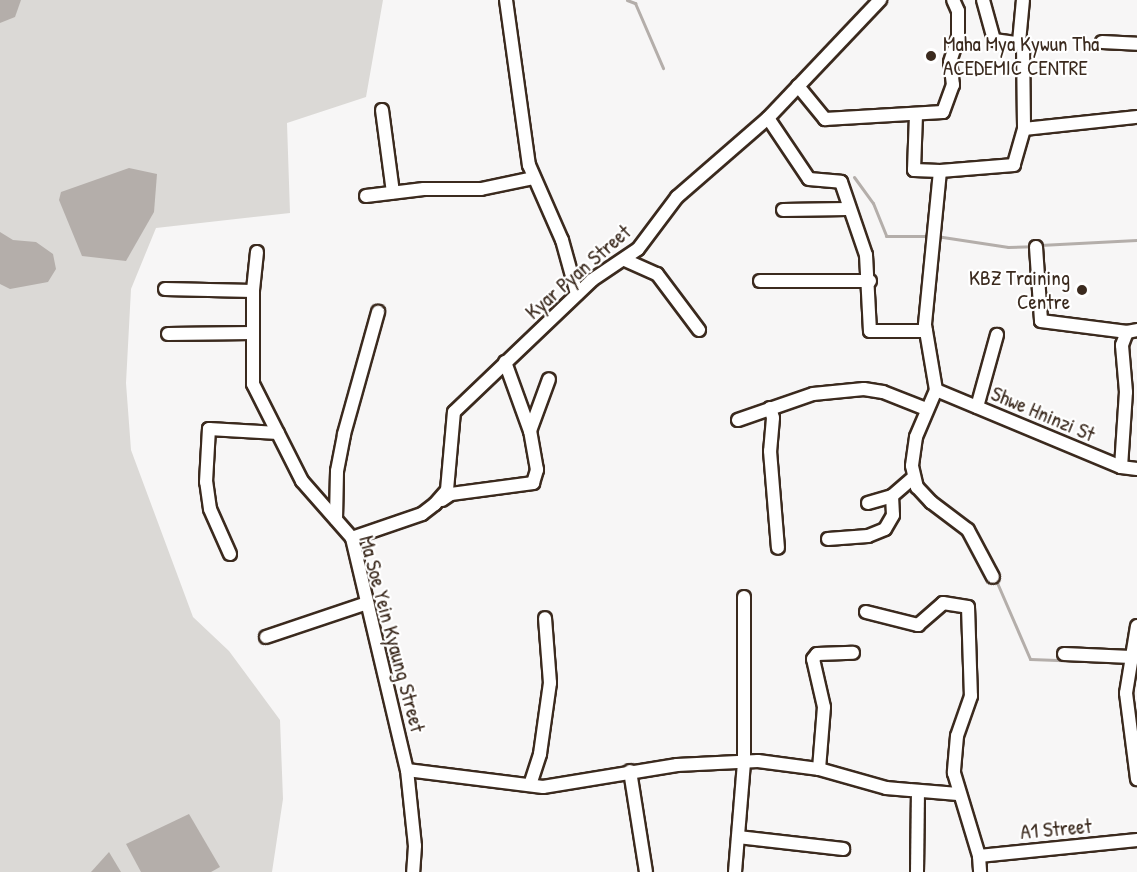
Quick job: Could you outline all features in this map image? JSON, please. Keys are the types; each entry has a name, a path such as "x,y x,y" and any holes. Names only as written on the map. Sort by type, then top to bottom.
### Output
{"street":[{"path":"506,0 533,178 562,240 578,294"},
{"name":"Kyar Pyan Street","path":"435,504 447,490 454,412 578,294 625,260 694,180 768,118 880,0"},
{"path":"798,86 825,119 943,112 953,85 950,62 959,27 953,0"},
{"path":"916,115 914,170 940,171 1014,165 1024,129 1023,44 994,40 983,0"},
{"path":"1018,42 1023,0"},
{"path":"1102,42 1137,45"},
{"path":"382,110 393,192"},
{"path":"1024,129 1137,117"},
{"path":"768,118 809,179 840,180 847,208 861,235 870,281 870,331 926,331"},
{"path":"940,171 931,238 926,331 936,390 916,437 914,477 931,502 968,530 993,577"},
{"path":"366,196 393,192 481,189 533,178"},
{"path":"783,210 847,208"},
{"path":"1036,248 1043,323 1093,325 1132,331 1122,345 1126,392 1121,467"},
{"name":"Ma Soe Yein Kyaung Street","path":"257,252 252,333 254,384 302,482 352,538 407,770 415,846 413,872"},
{"path":"625,260 657,274 699,330"},
{"path":"760,281 870,281"},
{"path":"165,289 253,291"},
{"path":"336,519 337,471 344,434 378,312"},
{"path":"168,334 252,333"},
{"path":"977,407 997,335"},
{"path":"352,538 422,514 451,495 533,483 537,470 530,431 505,362"},
{"path":"530,431 549,379"},
{"path":"738,420 813,394 864,389 883,392 926,409"},
{"name":"Shwe Hninzi St","path":"936,390 1121,467 1137,469"},
{"path":"770,408 773,418 770,451 778,548"},
{"path":"230,554 210,509 206,482 209,429 278,433"},
{"path":"868,503 892,496 914,477"},
{"path":"828,539 868,536 885,529 893,515 892,496"},
{"path":"735,872 744,762 744,597"},
{"path":"266,637 367,603"},
{"path":"866,612 918,624 943,603 968,607 971,696 954,752 958,794 979,856 980,872"},
{"path":"530,785 540,754 550,683 545,618"},
{"path":"1137,626 1130,662 1127,718 1137,779"},
{"path":"819,769 824,707 813,659 817,654 853,653"},
{"path":"1064,654 1130,662"},
{"path":"407,770 530,785 572,785 630,771 744,762 819,769 886,788 918,793 958,794"},
{"path":"630,771 646,872"},
{"path":"916,872 918,793"},
{"path":"738,837 843,849"},
{"name":"A1 Street","path":"979,856 1137,840"}],"shaded area":[{"path":"0,0 383,0 366,97 287,123 290,213 156,228 131,289 126,383 131,450 193,617 229,651 280,720 283,799 272,872 0,872"},
{"path":"0,0 21,0 15,17 0,23"},
{"path":"129,168 157,174 154,212 126,261 82,256 59,200 61,192"},
{"path":"0,232 13,240 36,242 53,254 56,269 48,282 10,289 0,284"},
{"path":"189,814 220,867 211,872 141,872 126,844"},
{"path":"109,852 121,872 91,872"}],"waterway":[{"path":"627,0 635,3 663,68"},
{"path":"854,177 873,203 886,236 929,236"},
{"path":"936,236 1008,247 1033,246"},
{"path":"1040,245 1137,240"},
{"path":"995,578 1030,659 1064,660"}],"place":[{"name":"Maha Mya Kywun Tha ACEDEMIC CENTRE","path":"931,56"},
{"name":"KBZ Training Centre","path":"1082,290"}]}
